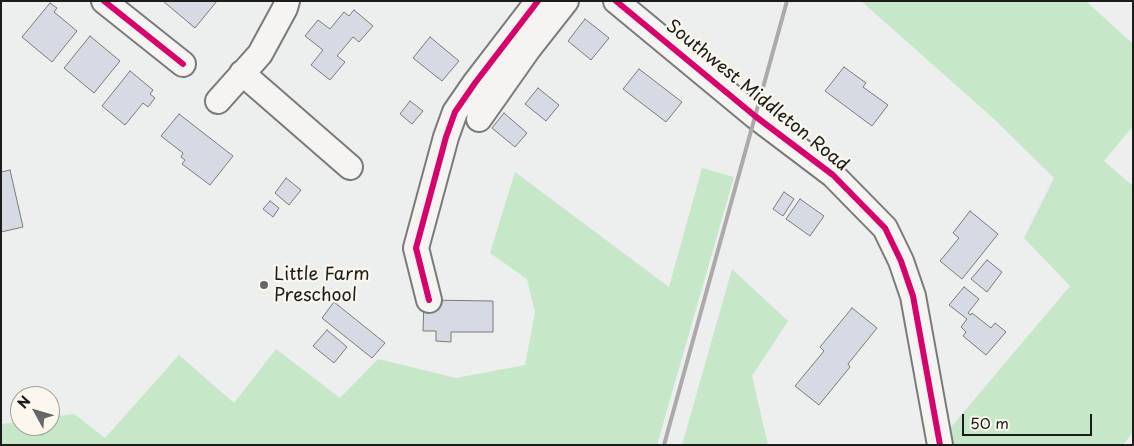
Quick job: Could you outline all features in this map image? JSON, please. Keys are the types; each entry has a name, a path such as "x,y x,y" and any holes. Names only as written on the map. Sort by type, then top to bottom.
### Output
{"street":[{"path":"104,1 183,64"},
{"path":"218,101 260,54 287,1"},
{"path":"430,300 416,248 446,137 455,112 538,1"},
{"path":"479,119 566,1"},
{"name":"Southwest Middleton Road","path":"616,1 755,116 833,175 885,228 901,261 914,296 940,445"},
{"path":"242,74 350,167"}],"green space":[{"path":"861,1 1089,1 1088,3 1133,44 1133,126 1104,161 1133,186 1133,432 1123,445 948,445 946,433 1070,286 1024,238 1054,178 993,118"},
{"path":"702,168 734,177 657,445 1,445 1,424 10,423 10,436 60,436 60,416 74,414 105,438 179,355 234,403 276,349 340,398 378,359 456,378 525,365 535,312 527,279 490,253 515,172 669,287"},
{"path":"732,269 788,321 752,376 768,445 682,445"}],"building":[{"path":"163,1 217,1 195,28"},
{"path":"50,3 57,8 54,12 77,31 52,62 22,37"},
{"path":"354,10 373,26 359,42 353,37 337,56 345,62 330,80 311,65 323,50 305,36 318,20 330,29 344,12 349,16"},
{"path":"585,19 609,38 591,60 568,41"},
{"path":"90,36 120,61 94,93 64,68"},
{"path":"430,37 459,61 442,81 413,58"},
{"path":"844,67 866,83 863,87 888,105 872,126 825,91"},
{"path":"639,69 682,102 666,122 623,89"},
{"path":"130,71 153,90 150,94 155,98 148,107 143,103 125,125 102,106"},
{"path":"538,88 559,105 546,121 525,104"},
{"path":"410,101 423,111 412,124 400,114"},
{"path":"504,113 527,133 515,147 492,128"},
{"path":"179,114 233,156 210,185 182,164 185,160 181,157 183,153 161,136"},
{"path":"10,170 23,227 1,232 1,172"},
{"path":"286,178 301,190 289,205 275,193"},
{"path":"784,192 794,199 783,216 773,209"},
{"path":"800,199 824,216 810,236 786,219"},
{"path":"270,201 279,208 273,217 263,209"},
{"path":"970,211 998,234 962,279 940,261 959,238 953,233"},
{"path":"987,260 1002,272 987,292 971,279"},
{"path":"964,287 979,299 968,313 971,315 972,313 991,328 995,323 1006,332 986,355 963,336 966,332 961,327 967,319 949,305"},
{"path":"424,300 493,301 493,332 451,332 451,342 436,341 436,331 423,331"},
{"path":"334,302 385,343 372,358 322,318"},
{"path":"852,308 877,328 848,364 850,367 819,405 795,386 824,351 820,347"},
{"path":"327,330 347,347 334,363 313,346"}],"railway":[{"path":"664,445 787,1"}],"cycle path":[{"path":"104,1 183,64"},
{"path":"429,300 416,248 446,137 455,112 538,1"},
{"path":"616,1 755,116 833,175 885,228 901,261 913,296 940,445"}],"place":[{"name":"Little Farm Preschool","path":"264,285"}]}
